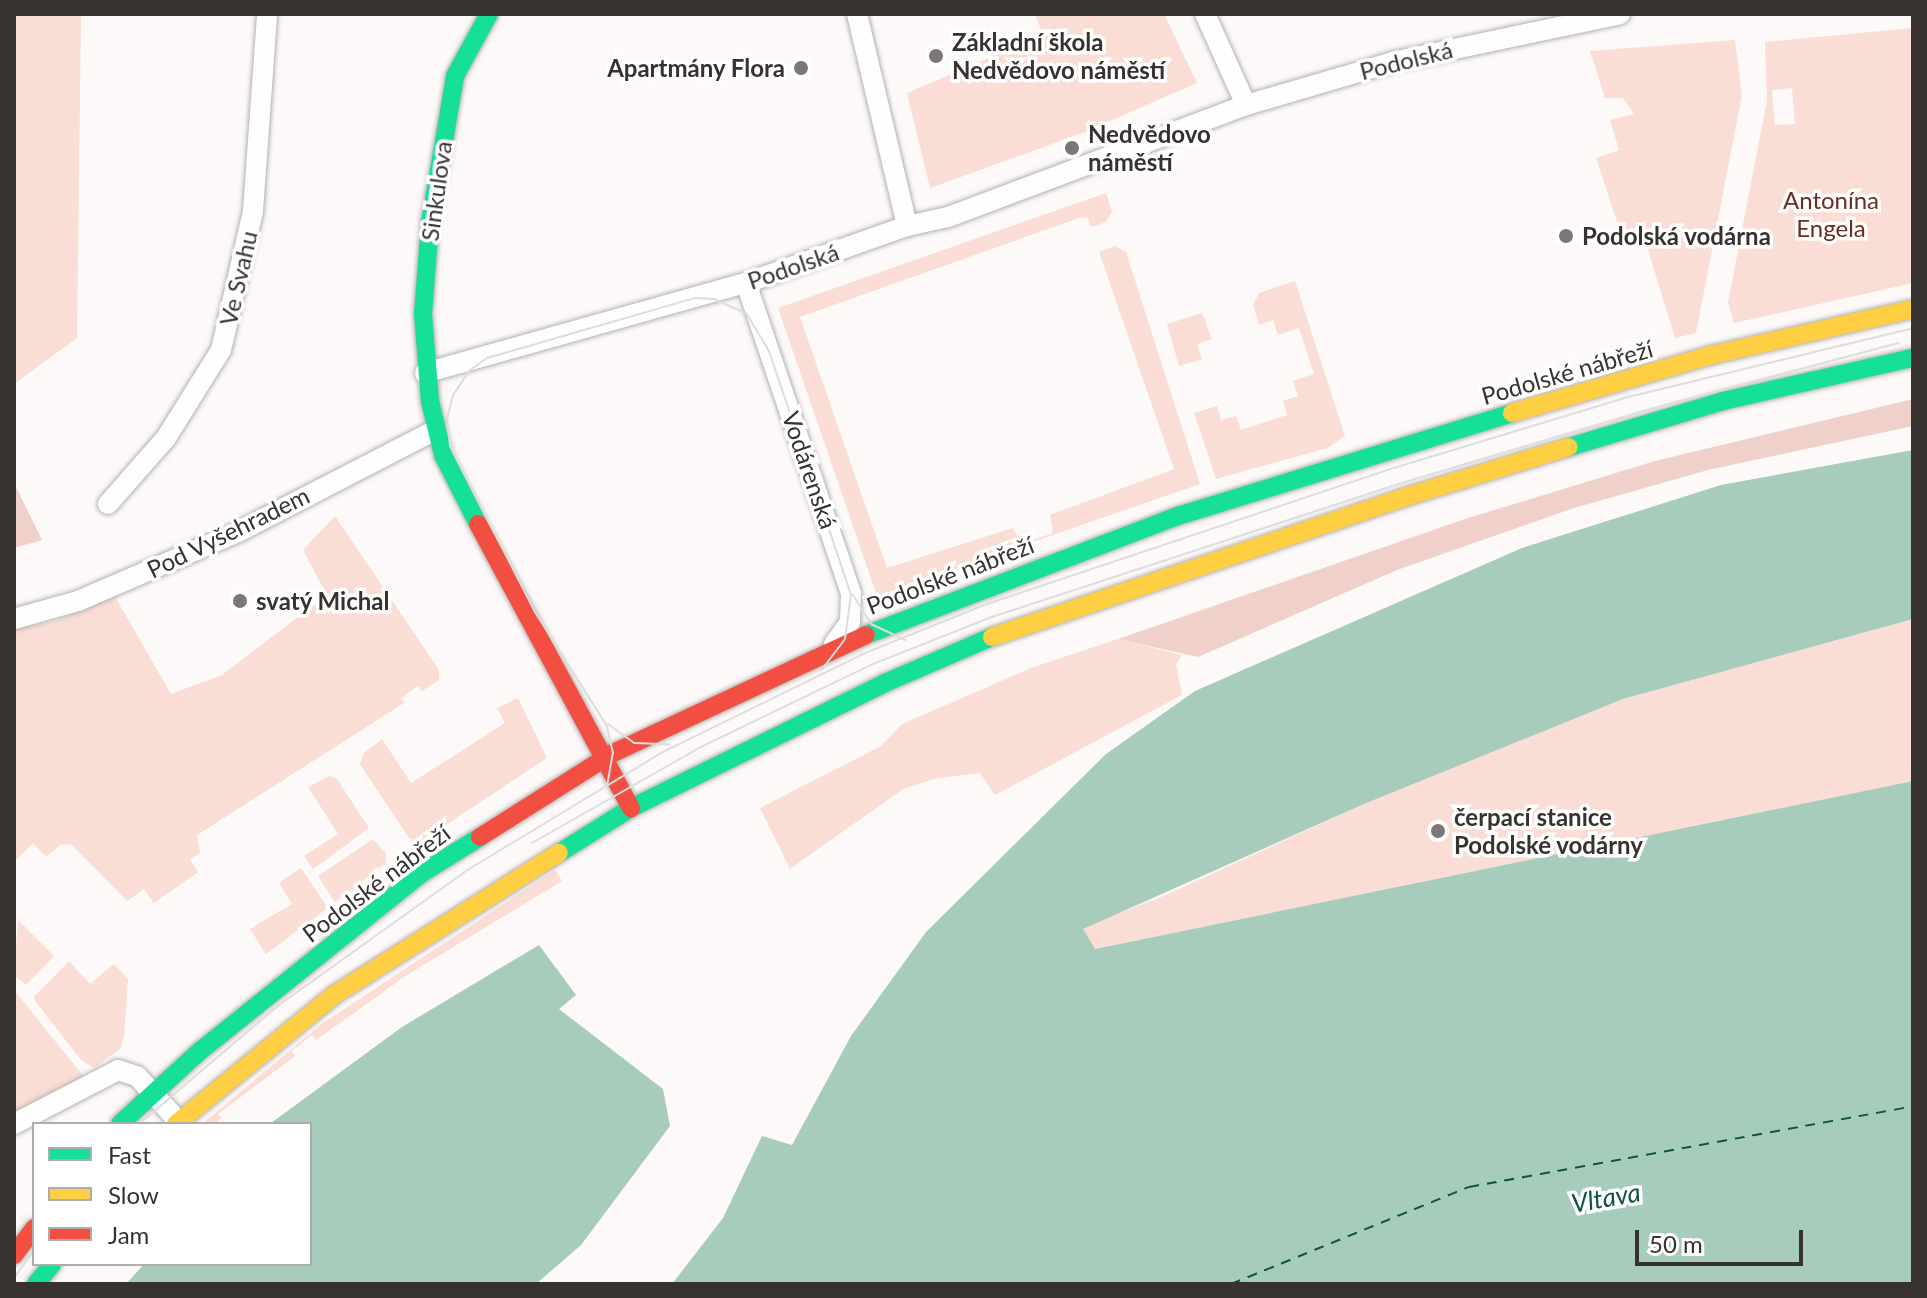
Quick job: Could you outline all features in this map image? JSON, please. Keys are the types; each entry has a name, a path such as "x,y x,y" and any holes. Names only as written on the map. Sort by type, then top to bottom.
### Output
{"main road":[{"name":"Sinkulova","path":"425,373 430,223 455,76 474,24 489,14"},
{"name":"Podolské nábřeží","path":"122,1122 152,1093 422,873 604,759 826,650 1178,516 1385,450 1712,355 1913,309"},
{"path":"179,1122 334,995 631,808 885,683 1017,627 1405,497 1723,401 1913,358"},
{"path":"425,373 443,455 532,631 631,808"},
{"path":"14,1255 32,1231"},
{"path":"36,1284 50,1266"}],"street":[{"name":"Ve Svahu","path":"108,504 166,438 221,350 253,211 267,14"},
{"path":"857,14 907,226"},
{"path":"1205,14 1246,105"},
{"name":"Podolská","path":"425,373 746,283 907,226 948,217 1246,105 1393,62 1620,14"},
{"name":"Vodárenská","path":"746,283 851,594 850,622 843,637 826,650"},
{"name":"Pod Vyšehradem","path":"14,619 78,601 238,532 436,430"},
{"path":"14,1124 118,1070 137,1076 177,1122"}],"green space":[{"path":"14,14 81,14 77,338 14,384"},
{"path":"1035,14 1164,14 1197,83 1085,132 930,188 907,93 1043,35"},
{"name":"Antonína Engela","path":"1913,28 1913,283 1734,323 1728,303 1767,100 1765,42","holes":["1792,88 1795,124 1775,125 1772,90"]},
{"path":"1735,40 1742,95 1696,333 1675,338 1641,227 1620,231 1596,158 1619,150 1610,120 1634,114 1623,98 1605,98 1590,51"},
{"path":"1106,193 1112,211 1106,222 1091,227 1087,217 1079,218 800,317 887,568 1013,528 1022,544 1053,533 1050,515 1174,469 1099,252 1115,246 1126,252 1200,484 877,596 778,308"},
{"path":"1295,281 1345,436 1327,448 1216,479 1194,413 1217,406 1221,420 1236,416 1241,430 1287,415 1283,401 1298,396 1293,381 1314,374 1299,328 1278,335 1273,320 1259,325 1253,305 1259,293"},
{"path":"1202,313 1212,339 1197,344 1202,359 1179,366 1167,324"},
{"path":"335,516 439,670 439,680 422,691 418,686 401,698 404,703 197,835 200,853 190,860 198,872 154,903 144,889 127,901 71,844 60,845 46,857 33,843 14,862 14,629 55,621 114,595 171,694 222,675 327,595 303,550"},
{"path":"1913,619 1913,781 1095,949 1085,941 1083,929 1092,923 1161,897 1364,804 1623,699"},
{"path":"1118,639 1182,655 1176,665 1182,695 995,795 980,773 937,778 903,789 790,869 760,808 881,746 902,724 1031,668"},
{"path":"518,698 547,758 420,842 409,838 360,764 364,753 382,739 411,783 505,723 497,708"},
{"path":"330,776 337,779 369,828 313,869 304,856 338,834 308,787"},
{"path":"373,839 386,854 386,863 335,902 318,876"},
{"path":"301,868 328,908 266,954 250,929 292,904 279,883"},
{"path":"555,870 562,881 407,975 316,1040 312,1035 292,1051 295,1056 218,1114 221,1118 218,1122 204,1122 323,1023"},
{"path":"18,920 54,956 26,985 14,975"},
{"path":"69,961 90,984 114,964 128,979 124,1037 120,1049 94,1068 81,1060 33,998"},
{"path":"14,990 84,1077 14,1128"}],"shaded area":[{"path":"1913,399 1913,426 1708,470 1574,508 1397,570 1198,657 1118,639 1465,519 1655,461"},
{"path":"14,483 42,540 14,548"}],"water":[{"name":"Vltava","path":"1913,450 1913,619 1623,699 1364,804 1083,929 1095,949 1913,781 1913,1284 672,1284 723,1218 762,1136 792,1145 851,1036 926,932 1106,754 1195,691 1522,548 1721,485"},
{"path":"539,945 576,995 559,1009 663,1089 670,1126 581,1245 536,1284 126,1284 142,1266 312,1266 312,1122 272,1122 402,1027"}],"ferry route":[{"path":"1231,1284 1469,1187 1913,1106"}],"tram line":[{"path":"607,786 613,753 607,726 535,612 450,446 447,419 453,395 470,370 487,358 695,298 714,299 746,313 769,351 851,594 845,639 822,670"},
{"path":"141,1122 279,1005 469,869 663,752 865,653 987,604 1394,468 1624,398 1913,328"},
{"path":"532,843 703,746 873,664 992,617 1402,483 1650,409 1898,343"},
{"path":"853,595 871,624 905,640"},
{"path":"608,724 634,743 669,744"},
{"path":"14,1278 32,1253"}],"traffic: fast":[{"path":"478,524 443,455 430,401 423,314 430,223 455,76 489,14"},
{"path":"1569,447 1723,401 1913,358"},
{"path":"866,635 1178,516 1512,413"},
{"path":"559,853 631,808 885,683 992,637"},
{"path":"122,1122 200,1051 422,873 480,837"},
{"path":"36,1284 50,1266"}],"traffic: slow":[{"path":"1512,413 1712,355 1913,309"},
{"path":"992,637 1405,497 1569,447"},
{"path":"178,1122 334,995 559,853"}],"traffic: jam":[{"path":"478,524 631,808"},
{"path":"480,837 613,753 866,635"},
{"path":"14,1255 32,1231"}],"place":[{"name":"Základní škola Nedvědovo náměstí","path":"936,56"},
{"name":"Apartmány Flora","path":"801,68"},
{"name":"Nedvědovo náměstí","path":"1072,148"},
{"name":"Podolská vodárna","path":"1566,236"},
{"name":"svatý Michal","path":"240,601"},
{"name":"čerpací stanice Podolské vodárny","path":"1438,831"}]}
